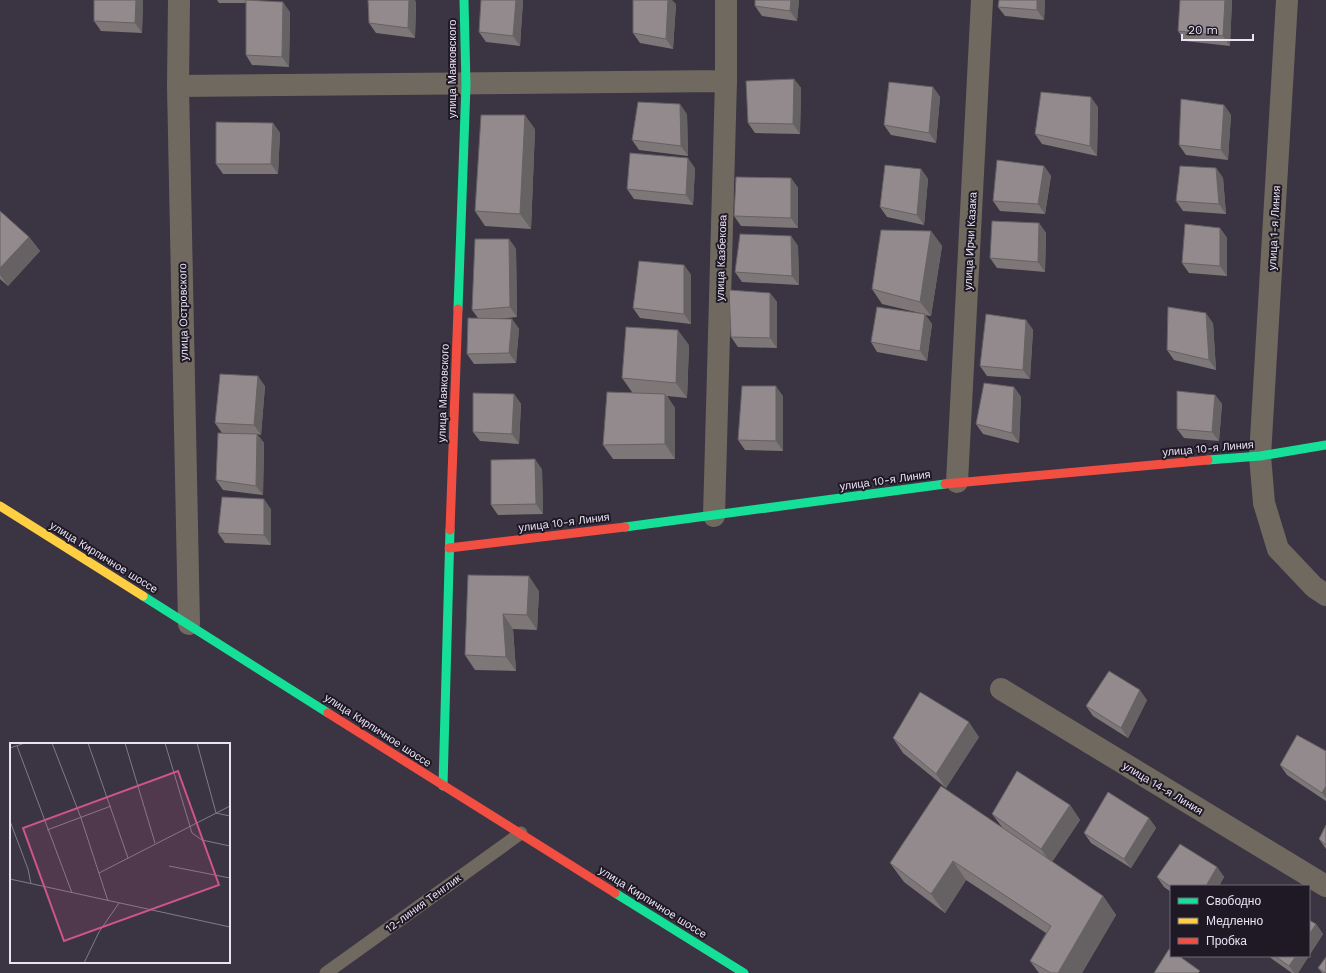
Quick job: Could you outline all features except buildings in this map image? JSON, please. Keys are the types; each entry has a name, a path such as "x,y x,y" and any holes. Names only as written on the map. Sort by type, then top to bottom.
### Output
{"street":[{"name":"улица Островского","path":"179,0 178,86 189,624"},
{"name":"улица Маяковского","path":"443,786 449,548 466,85 464,0"},
{"name":"улица Казбекова","path":"714,516 726,81 726,0"},
{"name":"улица Ирчи Казака","path":"957,482 982,0"},
{"name":"улица 1-я Линия","path":"1287,0 1260,456 1264,502 1278,549 1314,587 1326,595"},
{"path":"178,86 466,85 726,81"},
{"name":"улица 10-я Линия","path":"449,548 714,516 957,482 1260,456 1326,445"},
{"name":"улица Кирпичное шоссе","path":"0,506 189,624 443,786 521,833 744,973"},
{"name":"улица 14-я Линия","path":"1001,689 1326,886"}],"lane":[{"name":"12-линия Тенглик","path":"326,973 521,833"}],"traffic: fast":[{"path":"458,309 466,85 464,0"},
{"path":"1208,460 1260,456 1326,445"},
{"path":"625,527 945,484"},
{"path":"443,786 450,530"},
{"path":"143,596 328,713"},
{"path":"615,893 744,973"}],"traffic: slow":[{"path":"0,506 143,596"}],"traffic: jam":[{"path":"450,530 458,309"},
{"path":"945,484 1208,460"},
{"path":"449,548 625,527"},
{"path":"328,713 615,893"}]}
